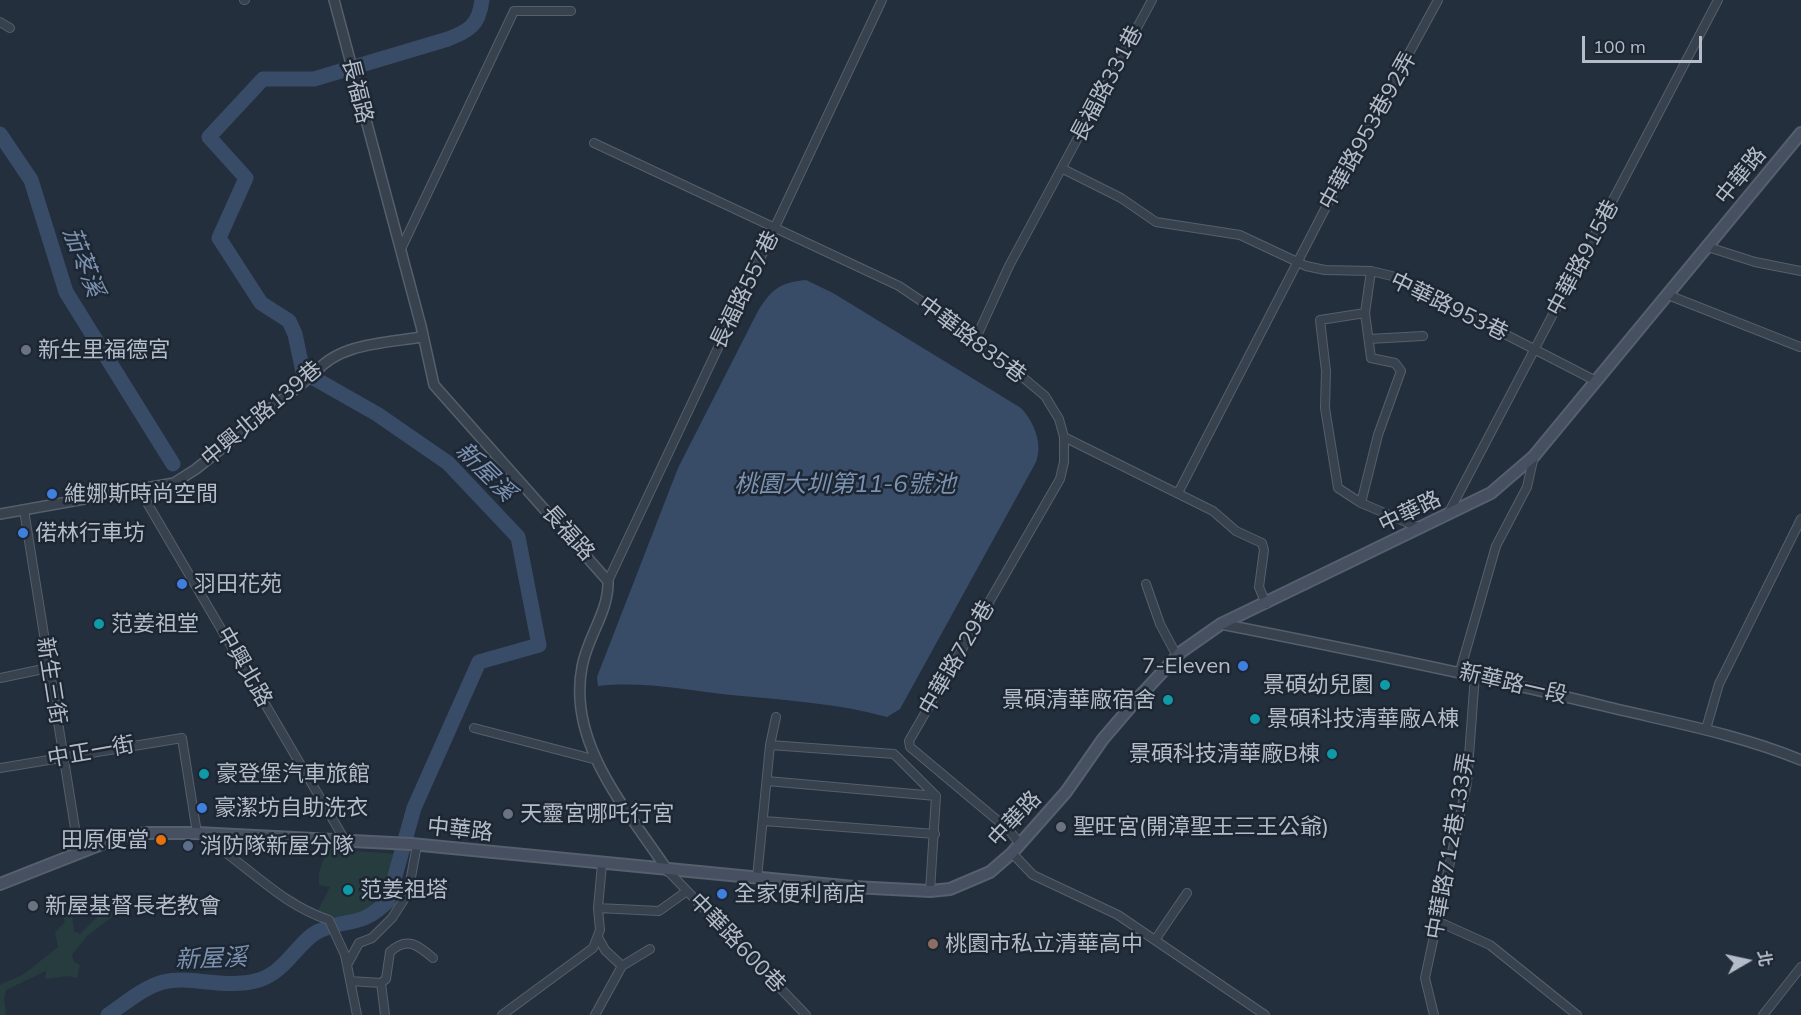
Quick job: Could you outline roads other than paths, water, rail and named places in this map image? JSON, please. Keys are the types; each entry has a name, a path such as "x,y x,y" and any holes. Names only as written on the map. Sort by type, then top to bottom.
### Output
{"main road":[{"name":"中華路","path":"0,884 123,836 147,833 197,833 398,843 668,871 930,891 950,889 990,872 1012,853 1066,792 1103,739 1177,656 1221,624 1448,516 1491,493 1534,456 1801,133"}],"street":[{"name":"長福路","path":"334,0 401,249 434,385 609,581 606,603 582,666 579,697 581,723 597,760 668,871"},
{"name":"長福路557巷","path":"609,581 720,339 882,0"},
{"name":"長福路331巷","path":"976,338 1009,266 1152,0"},
{"name":"中華路953巷92弄","path":"1178,493 1438,0"},
{"name":"中華路915巷","path":"1448,516 1718,0"},
{"path":"401,249 514,11 571,11"},
{"path":"0,22 10,27"},
{"name":"中華路835巷","path":"594,143 893,282 976,338 1045,396 1059,419 1064,437"},
{"name":"中華路953巷","path":"1063,169 1121,198 1156,222 1240,235 1298,262 1325,270 1371,271 1392,276 1596,381"},
{"path":"1708,247 1755,262 1801,271"},
{"path":"1361,503 1378,435 1401,371 1395,363 1371,358 1365,312 1371,271"},
{"path":"1668,295 1800,347"},
{"path":"1365,312 1320,320 1326,371 1325,408 1338,488 1361,503 1421,528"},
{"path":"1369,339 1424,336"},
{"name":"中興北路139巷","path":"139,489 174,483 186,477 315,373 325,360 339,353 422,337"},
{"path":"1064,437 1213,511 1236,531 1262,543 1264,550 1259,587 1266,604"},
{"name":"中華路729巷","path":"1020,843 1009,831 910,747 909,741 1060,479 1064,462 1064,437"},
{"path":"1460,672 1496,546 1527,487 1534,456"},
{"path":"0,514 139,489"},
{"name":"中興北路","path":"139,489 346,842"},
{"name":"新生三街","path":"24,510 80,853"},
{"path":"1706,729 1719,684 1801,519"},
{"path":"1146,584 1160,624 1177,656"},
{"name":"新華路一段","path":"1221,624 1475,675 1706,729 1770,747 1801,760"},
{"path":"0,678 48,668"},
{"name":"中華路712巷133弄","path":"1434,1015 1425,978 1439,922 1467,783 1475,675"},
{"path":"757,878 770,745 776,717"},
{"path":"474,728 597,760"},
{"name":"中正一街","path":"0,768 179,736 182,738 197,833"},
{"path":"770,745 894,754 936,796 930,891"},
{"path":"767,781 936,796"},
{"path":"764,821 935,834"},
{"path":"197,833 226,850 269,889 310,914 329,920 342,948 357,1015"},
{"path":"347,965 359,943 372,938 392,918 408,893 414,845"},
{"path":"1012,853 1033,875 1118,915 1265,1015"},
{"path":"502,1015 593,948 598,939 602,864"},
{"name":"中華路600巷","path":"668,871 806,1015"},
{"path":"598,908 659,911 687,891"},
{"path":"1155,940 1186,893"},
{"path":"1439,922 1490,945 1577,1015"},
{"path":"598,939 605,950 622,966"},
{"path":"385,1015 381,983 387,973 390,952 402,943 419,946 433,958"},
{"path":"595,1015 622,966 650,949"},
{"path":"1763,1015 1801,968"},
{"path":"350,981 381,983"}],"water":[{"name":"桃園大圳第11-6號池","path":"806,280 833,293 1021,408 1030,420 1038,440 1036,462 900,709 887,717 829,705 790,700 664,687 598,686 597,677 678,468 758,311 777,288"}],"waterway":[{"name":"新屋溪","path":"108,1015 141,992 163,982 185,980 233,984 259,980 277,970 312,935 330,927 362,919 378,910 388,901 414,808 479,662 539,645 518,537 448,463 377,414 303,372 295,334 289,321 261,303 219,238 246,178 209,137 263,79 314,79 448,39 472,26 481,9 482,0"},
{"name":"茄苳溪","path":"0,134 31,180 66,292 173,464"}],"place":[{"name":"新生里福德宮","path":"26,350"},
{"name":"維娜斯時尚空間","path":"52,494"},
{"name":"偌林行車坊","path":"23,533"},
{"name":"羽田花苑","path":"182,584"},
{"name":"范姜祖堂","path":"99,624"},
{"name":"7-Eleven","path":"1243,666"},
{"name":"景碩幼兒園","path":"1385,685"},
{"name":"景碩清華廠宿舍","path":"1168,700"},
{"name":"景碩科技清華廠A棟","path":"1255,719"},
{"name":"景碩科技清華廠B棟","path":"1332,754"},
{"name":"豪登堡汽車旅館","path":"204,774"},
{"name":"豪潔坊自助洗衣","path":"202,808"},
{"name":"天靈宮哪吒行宮","path":"508,814"},
{"name":"聖旺宮(開漳聖王三王公爺)","path":"1061,827"},
{"name":"田原便當","path":"161,840"},
{"name":"消防隊新屋分隊","path":"188,846"},
{"name":"范姜祖塔","path":"348,890"},
{"name":"全家便利商店","path":"722,894"},
{"name":"新屋基督長老教會","path":"33,906"},
{"name":"桃園市私立清華高中","path":"933,944"}]}
